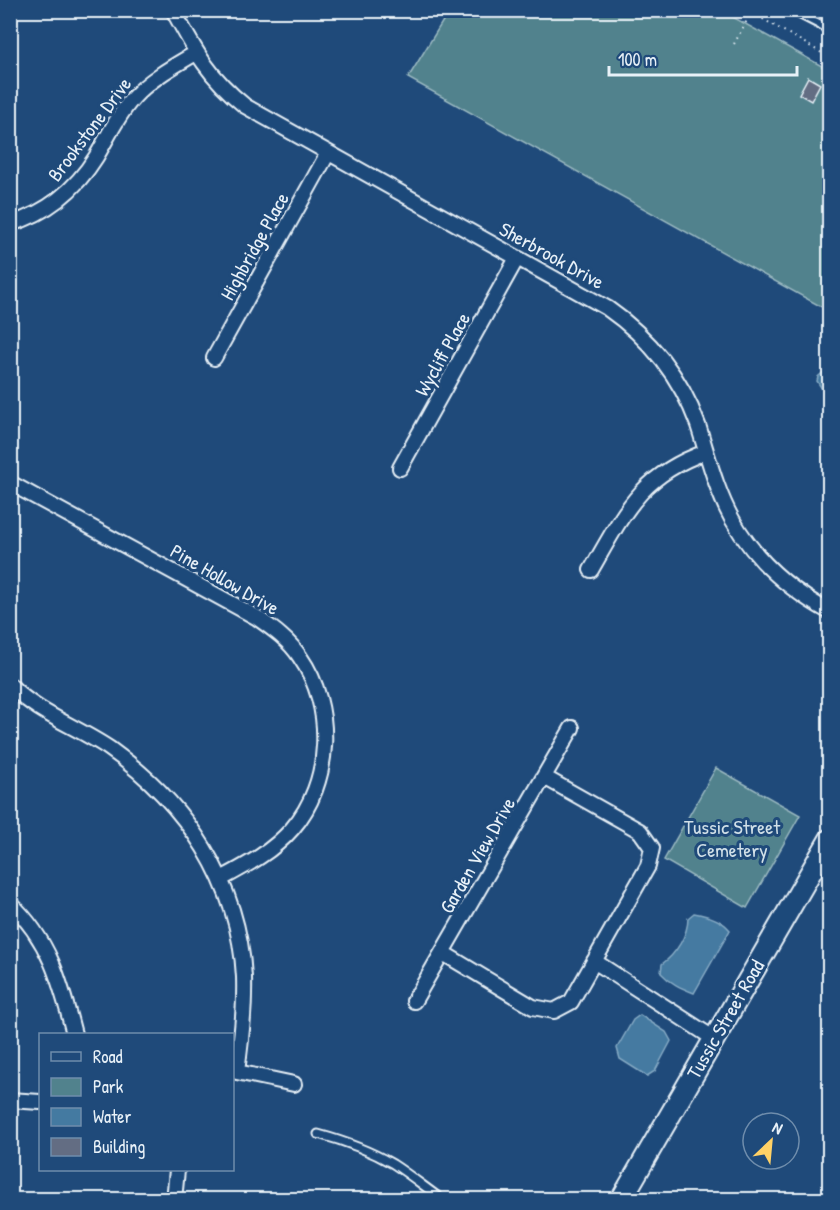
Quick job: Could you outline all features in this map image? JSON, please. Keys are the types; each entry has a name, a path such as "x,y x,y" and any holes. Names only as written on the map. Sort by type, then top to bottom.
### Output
{"main road":[{"name":"Tussic Street Road","path":"621,1200 713,1038 827,850"}],"street":[{"name":"Sherbrook Drive","path":"173,10 196,53 210,73 227,92 245,106 607,308 645,338 677,379 687,399 722,498 746,541 778,577 795,592 830,612"},
{"name":"Brookstone Drive","path":"10,224 34,215 69,191 84,175 120,114 133,98 149,83 196,53"},
{"name":"Highbridge Place","path":"214,358 328,153"},
{"name":"Wycliff Place","path":"400,468 518,258"},
{"path":"591,570 625,512 652,480 687,458 706,452"},
{"name":"Pine Hollow Drive","path":"10,483 256,617 291,644 311,676 323,716 325,734 324,754 314,795 293,828 276,846 263,856 221,879"},
{"path":"10,685 25,698 108,748 142,773 176,807 214,864 221,879 241,951 244,1008 235,1072 294,1084"},
{"name":"Garden View Drive","path":"414,1001 572,728"},
{"path":"443,953 533,1007 554,1011 571,1002 594,962 648,866 652,848 640,831 544,777"},
{"path":"10,903 36,931 46,948 62,988 73,1033"},
{"path":"594,962 713,1038"},
{"path":"10,1100 39,1102"},
{"path":"174,1200 177,1171"}],"lane":[{"path":"791,10 824,27 830,18"},
{"path":"318,1134 375,1154 393,1164 443,1200"}],"path":[{"path":"747,10 829,57"},
{"path":"734,44 751,13"}],"green space":[{"path":"449,11 722,11 829,70 829,311 408,78"},
{"name":"Tussic Street Cemetery","path":"716,768 800,815 747,908 664,860"}],"water":[{"path":"829,367 829,400 817,381 818,377"},
{"path":"694,913 714,918 730,930 694,993 676,985 661,973 662,964 680,944 686,931 688,918"},
{"path":"640,1015 666,1032 671,1041 655,1071 647,1076 620,1059 617,1048 633,1020"}],"building":[{"path":"808,77 820,84 811,101 799,94"}]}
